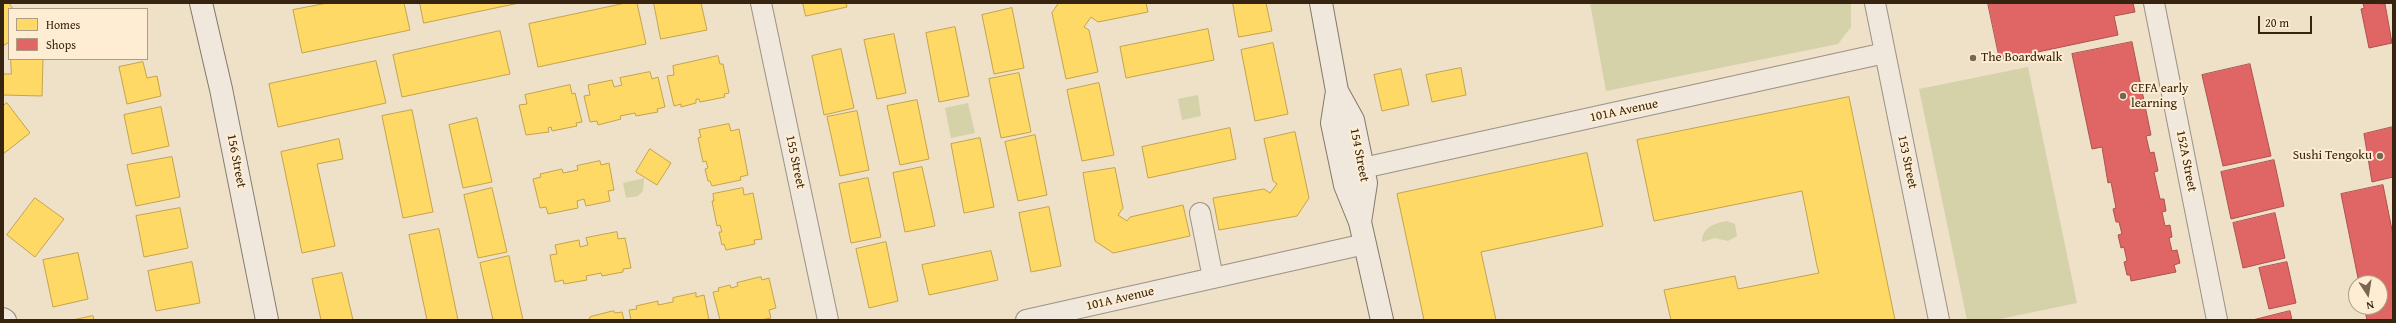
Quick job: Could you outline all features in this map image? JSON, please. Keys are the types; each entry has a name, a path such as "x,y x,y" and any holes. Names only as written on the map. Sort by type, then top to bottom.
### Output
{"main road":[{"name":"156 Street","path":"201,3 221,89 268,320"},
{"name":"154 Street","path":"1321,3 1337,91 1353,120 1366,183 1360,222"},
{"name":"154 Street","path":"1337,91 1332,123 1345,185 1360,222 1382,320"}],"street":[{"name":"155 Street","path":"761,3 828,320"},
{"name":"153 Street","path":"1874,3 1939,320"},
{"name":"152A Street","path":"2154,3 2217,320"},
{"name":"101A Avenue","path":"1363,168 1885,53"},
{"path":"1200,213 1213,278"},
{"name":"101A Avenue","path":"1026,320 1365,244"}],"shaded area":[{"path":"1590,3 1851,3 1851,27 1838,44 1606,91"},
{"path":"2028,67 2077,303 1995,320 1967,320 1919,89"},
{"path":"1198,95 1201,116 1182,120 1178,99"},
{"path":"968,103 975,133 951,138 945,108"},
{"path":"644,178 643,191 638,196 626,198 623,183"},
{"path":"1727,221 1735,224 1737,236 1728,241 1715,238 1702,242 1706,230 1713,225"}],"building: Homes":[{"path":"3,3 9,3 12,8 8,8 8,43 3,46"},
{"path":"328,3 404,3 410,30 302,53 293,10"},
{"path":"420,3 519,3 424,23"},
{"path":"626,3 637,3 646,44 538,67 529,24"},
{"path":"654,3 701,3 707,30 661,39"},
{"path":"803,3 846,3 847,7 806,16"},
{"path":"1059,3 1146,3 1148,12 1098,22 1091,17 1084,27 1089,30 1098,72 1066,79 1052,13"},
{"path":"1233,3 1266,3 1272,31 1239,37"},
{"path":"1012,8 1024,68 994,74 982,15"},
{"path":"955,27 969,96 939,102 926,33"},
{"path":"1208,29 1214,60 1126,78 1120,47"},
{"path":"500,31 510,74 402,97 393,55"},
{"path":"894,34 906,93 877,99 864,40"},
{"path":"1273,43 1288,114 1255,121 1241,50"},
{"path":"841,49 854,108 824,115 812,56"},
{"path":"718,56 720,64 723,64 729,93 724,94 725,97 700,102 699,99 696,99 696,103 681,107 681,104 674,106 667,76 674,75 673,66"},
{"path":"11,60 43,60 42,96 3,95 3,74 11,74"},
{"path":"376,61 386,103 278,127 269,84"},
{"path":"143,62 147,78 157,76 161,96 127,104 119,67"},
{"path":"1461,68 1466,95 1432,102 1426,75"},
{"path":"1401,69 1409,105 1382,111 1374,75"},
{"path":"650,72 652,79 658,77 665,107 657,109 658,112 636,116 635,113 620,116 621,119 598,125 597,121 590,122 584,96 590,95 588,85 612,80 614,87 622,85 620,78"},
{"path":"1019,73 1031,132 1001,138 989,79"},
{"path":"1099,83 1114,155 1082,161 1067,90"},
{"path":"570,85 572,94 575,93 582,122 576,123 577,126 552,131 551,127 548,128 549,132 526,135 519,105 527,104 525,95"},
{"path":"1849,97 1895,320 1671,320 1664,290 1735,276 1738,289 1819,273 1802,191 1654,221 1637,140"},
{"path":"917,100 929,159 900,165 887,106"},
{"path":"7,103 30,133 3,154 3,106"},
{"path":"161,107 169,146 132,154 124,115"},
{"path":"412,110 433,212 403,218 382,116"},
{"path":"857,111 869,170 840,176 827,117"},
{"path":"477,118 492,182 463,188 449,125"},
{"path":"729,124 731,131 739,129 748,175 740,177 741,180 712,186 710,181 708,181 705,169 708,168 706,161 703,162 698,138 701,137 699,130"},
{"path":"1230,128 1236,159 1148,178 1142,147"},
{"path":"1295,132 1309,198 1297,216 1219,230 1213,198 1264,189 1270,193 1277,184 1273,181 1264,139"},
{"path":"1035,135 1047,195 1018,201 1005,142"},
{"path":"980,138 994,207 964,213 951,144"},
{"path":"339,139 343,159 317,164 335,246 302,253 281,152"},
{"path":"650,149 671,163 657,185 636,172"},
{"path":"1587,153 1603,226 1481,252 1496,320 1424,320 1397,194"},
{"path":"172,157 180,197 136,206 127,165"},
{"path":"600,161 601,165 609,163 614,190 608,191 610,201 586,206 584,199 577,201 578,208 548,214 546,207 540,208 533,179 541,177 540,174 562,169 563,173 578,170 577,166"},
{"path":"922,167 935,226 905,232 893,173"},
{"path":"1115,168 1123,208 1118,215 1127,221 1130,217 1183,205 1190,236 1113,253 1095,241 1083,173"},
{"path":"868,178 881,237 851,243 839,184"},
{"path":"492,188 507,252 478,258 464,195"},
{"path":"743,188 744,195 753,193 762,239 754,240 755,244 726,250 724,244 722,245 719,232 722,232 720,225 717,226 712,201 714,201 713,194"},
{"path":"35,198 64,219 35,257 7,235"},
{"path":"1049,207 1061,266 1031,272 1019,213"},
{"path":"180,208 188,248 144,257 136,216"},
{"path":"439,229 458,320 427,320 409,235"},
{"path":"617,232 618,239 625,238 631,268 623,269 623,272 602,276 601,273 586,276 587,280 564,284 563,280 555,282 550,255 557,254 555,245 579,240 580,247 588,245 586,238"},
{"path":"886,242 898,301 869,308 856,249"},
{"path":"991,251 998,280 929,295 922,265"},
{"path":"78,253 88,299 53,307 43,260"},
{"path":"509,256 523,320 493,320 480,263"},
{"path":"192,262 200,303 156,311 148,271"},
{"path":"342,273 353,320 321,320 312,279"},
{"path":"761,277 762,280 769,278 776,308 769,310 771,318 760,320 720,320 713,292 719,291 718,288 730,285 731,288 738,286 737,283"},
{"path":"696,293 696,297 704,295 709,320 631,320 629,310 637,309 636,306 658,301 658,305 673,302 673,298"},
{"path":"614,311 615,313 622,312 624,320 589,320 590,317"},
{"path":"93,316 94,320 73,320"}],"building: Shops":[{"path":"1988,3 2133,3 2135,12 2114,16 2118,35 2000,60"},
{"path":"2363,3 2385,4 2392,43 2369,48 2361,9 2364,8"},
{"path":"2132,42 2151,135 2146,136 2150,153 2154,152 2158,171 2154,172 2160,199 2164,199 2166,211 2162,212 2165,226 2170,225 2172,237 2169,238 2172,251 2177,250 2180,263 2174,265 2176,272 2131,281 2130,275 2127,275 2124,262 2127,261 2124,247 2121,248 2118,235 2122,234 2119,222 2116,222 2113,209 2116,208 2111,182 2108,183 2102,147 2092,149 2072,54"},
{"path":"2250,64 2271,156 2223,166 2202,75"},
{"name":"Sushi Tengoku","path":"2393,127 2393,177 2372,182 2364,134"},
{"path":"2274,160 2284,206 2231,219 2221,172"},
{"path":"2383,185 2393,235 2393,320 2367,320 2366,315 2388,315 2388,275 2357,275 2341,194"},
{"path":"2275,213 2285,258 2243,268 2233,223"},
{"path":"2287,262 2296,303 2269,309 2259,268"},
{"path":"2290,311 2292,320 2253,320"}],"place":[{"name":"The Boardwalk","path":"1973,58"},
{"name":"CEFA early learning","path":"2123,96"},
{"name":"Sushi Tengoku","path":"2380,156"}]}
